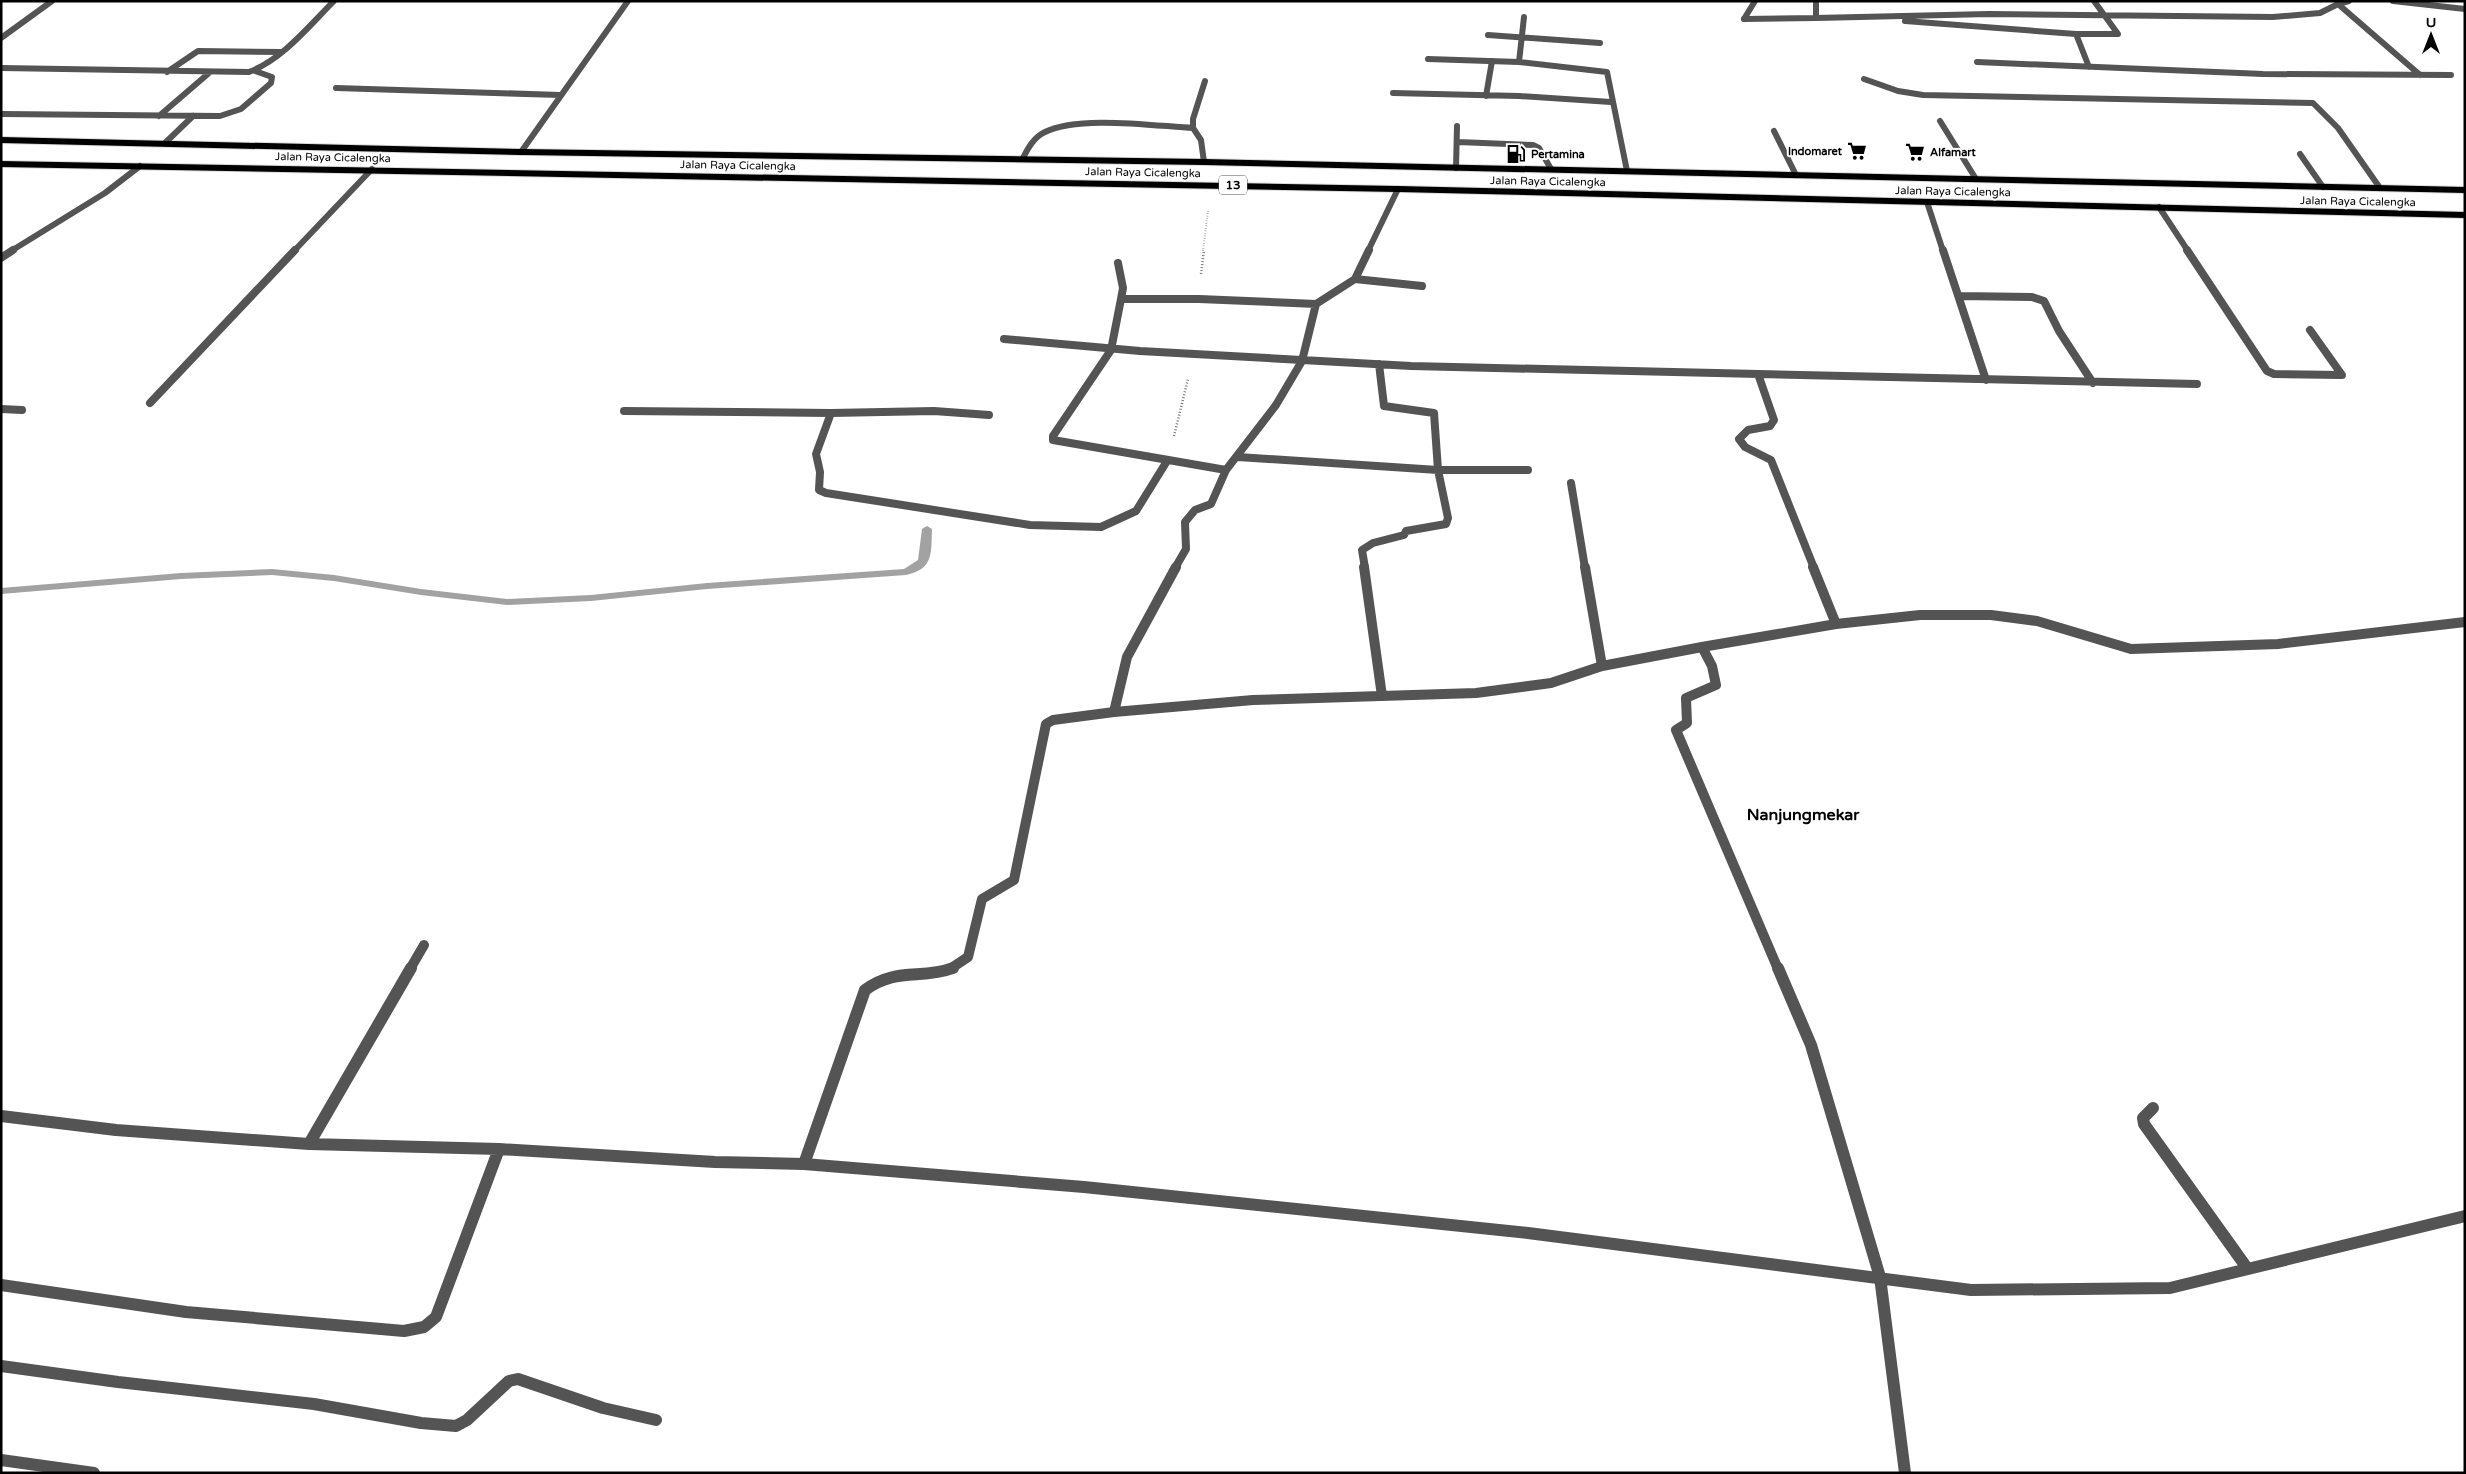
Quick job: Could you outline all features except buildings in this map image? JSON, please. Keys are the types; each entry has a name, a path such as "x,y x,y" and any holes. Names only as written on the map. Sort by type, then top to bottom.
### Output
{"highway":[{"name":"Jalan Raya Cicalengka","path":"1,140 521,152 1023,158 2465,190"},
{"name":"Jalan Raya Cicalengka","path":"3,166 372,169 1398,188 2465,215"}],"street":[{"path":"1,38 52,1"},
{"path":"255,71 281,52 334,1"},
{"path":"521,152 628,1"},
{"path":"1755,1 1744,19 1860,16 2294,16 2320,13 2349,1"},
{"path":"1816,1 1816,18"},
{"path":"1860,16 1946,25 2076,34 2118,34 2094,1"},
{"path":"2393,1 2465,9"},
{"path":"2338,4 2420,75"},
{"path":"1519,62 1520,37 1524,17"},
{"path":"2076,34 2089,67"},
{"path":"1488,35 1600,44"},
{"path":"167,72 198,51 281,52"},
{"path":"1428,59 1519,62 1607,72 1627,171"},
{"path":"1486,96 1492,61"},
{"path":"1977,62 2263,74 2451,75"},
{"path":"1,68 209,73 255,71 268,74 273,79 241,110 220,116 1,114"},
{"path":"159,116 209,73"},
{"path":"1864,79 1898,91 1923,95 2313,103 2326,114 2380,188"},
{"path":"1204,162 1201,140 1194,128 1193,119 1205,81"},
{"path":"336,88 560,95"},
{"path":"1393,93 1612,102"},
{"path":"165,143 193,116"},
{"path":"1940,121 1976,179"},
{"path":"1023,158 1029,146 1044,132 1054,128 1099,125 1194,128"},
{"path":"1456,168 1457,126"},
{"path":"1774,131 1796,175"},
{"path":"1458,142 1533,144 1539,148 1551,169"},
{"path":"2300,154 2323,187"},
{"path":"1,258 97,198 140,166"},
{"path":"150,403 372,169"},
{"path":"1121,299 1229,299 1316,304 1355,280 1398,188"},
{"path":"1927,202 1986,380"},
{"path":"2159,207 2267,371 2274,374 2342,375 2310,330"},
{"path":"1118,262 1119,278 1123,288 1111,350 1053,436 1053,440 1226,470"},
{"path":"1355,280 1422,286"},
{"path":"1959,296 2032,297 2044,301 2059,330 2093,383"},
{"path":"1114,712 1127,657 1186,549 1186,522 1195,510 1211,504 1226,470 1238,457 1276,405 1302,361 1316,304"},
{"path":"1004,339 1111,350 1379,364 2093,383 2197,384"},
{"path":"1379,364 1384,406 1434,413 1438,470 1448,518 1446,524 1406,531 1404,535 1373,543 1362,550 1382,696"},
{"path":"1758,374 1774,420 1770,426 1748,430 1741,434 1739,439 1742,445 1750,451 1770,460 1836,624"},
{"path":"1,409 22,410"},
{"path":"624,410 831,413 934,411 989,415"},
{"path":"831,413 816,454 820,472 820,490 826,493 952,514 1030,525 1101,528 1136,511 1167,461"},
{"path":"1238,457 1438,470 1528,470"},
{"path":"1571,483 1602,666"},
{"path":"804,1164 866,990 873,982 886,976 951,970 962,964 968,957 982,899 1014,880 1046,724 1053,720 1114,712 1261,700 1476,693 1551,684 1602,666 1702,647 1836,624 1920,615 1990,615 2037,621 2131,648 2278,644 2465,622"},
{"path":"1702,647 1712,666 1716,685 1686,698 1687,723 1676,730 1811,1045 1880,1277 1905,1473"},
{"path":"309,1144 424,945"},
{"path":"2153,1108 2143,1118 2144,1124 2247,1268"},
{"path":"1,1116 116,1130 309,1144 499,1148 715,1162 804,1164 1084,1187 1508,1231 1971,1290 2170,1288 2465,1216"},
{"path":"1,1285 186,1312 404,1331 424,1327 436,1317 499,1148"},
{"path":"1,1366 77,1378 334,1407 456,1426 466,1420 510,1382 518,1379 603,1408 656,1420"},
{"path":"1,1460 94,1473"}],"waterway":[{"path":"1,591 181,576 272,572 334,578 421,592 507,602 591,598 707,586 906,572 914,569 923,561 926,550 927,529"}],"place":[{"name":"Indomaret","path":"1857,151"},
{"name":"Alfamart","path":"1915,152"},
{"name":"Pertamina","path":"1516,154"}],"district":[{"name":"Nanjungmekar","path":"1803,814"}]}
